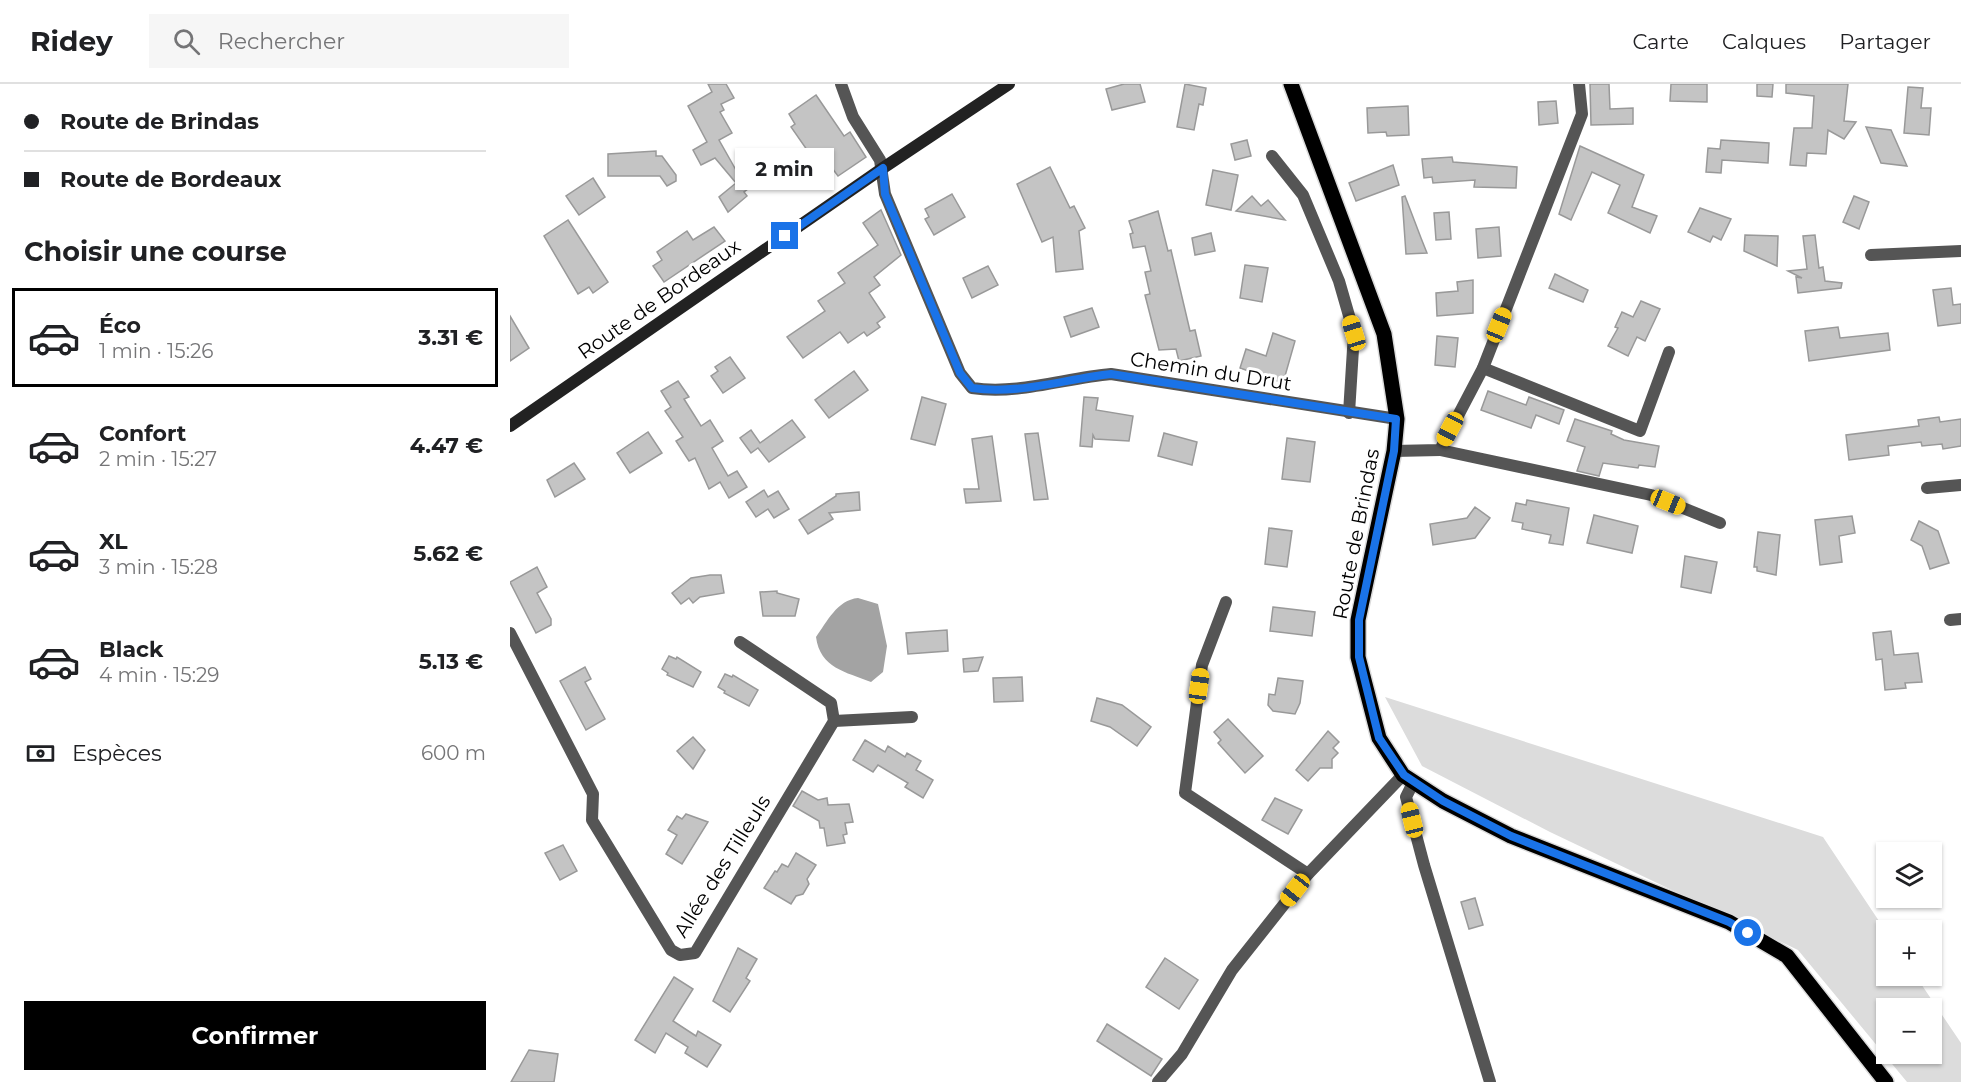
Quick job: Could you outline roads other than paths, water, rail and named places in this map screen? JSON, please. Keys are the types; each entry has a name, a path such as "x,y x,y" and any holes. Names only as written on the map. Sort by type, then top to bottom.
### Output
{"main road":[{"name":"Route de Bordeaux","path":"510,426 883,168 1009,84"},
{"name":"Route de Brindas","path":"1291,84 1384,334 1396,419 1394,451 1359,620 1359,657 1379,738 1408,779 1511,836 1729,922 1787,956 1886,1082"}],"street":[{"path":"841,84 853,117 883,168"},
{"path":"1440,450 1483,368 1582,114 1579,84"},
{"path":"1272,156 1303,195 1339,281 1354,333 1349,414"},
{"name":"Chemin du Drut","path":"883,168 885,194 960,373 972,388 988,391 1035,387 1078,377 1111,374 1349,414 1396,419"},
{"path":"1871,255 1961,251"},
{"path":"1483,368 1640,431 1670,352"},
{"path":"1394,451 1440,450 1651,495 1720,523"},
{"path":"1927,488 1961,485"},
{"path":"1226,602 1202,664 1185,793 1308,874"},
{"name":"Allée des Tilleuls","path":"510,633 593,794 592,820 671,950 680,955 694,953 834,721"},
{"path":"740,642 831,703 834,721 912,717"},
{"path":"1158,1082 1182,1054 1232,970 1308,874 1408,779"},
{"path":"1408,779 1406,797 1421,854 1490,1082"}]}
